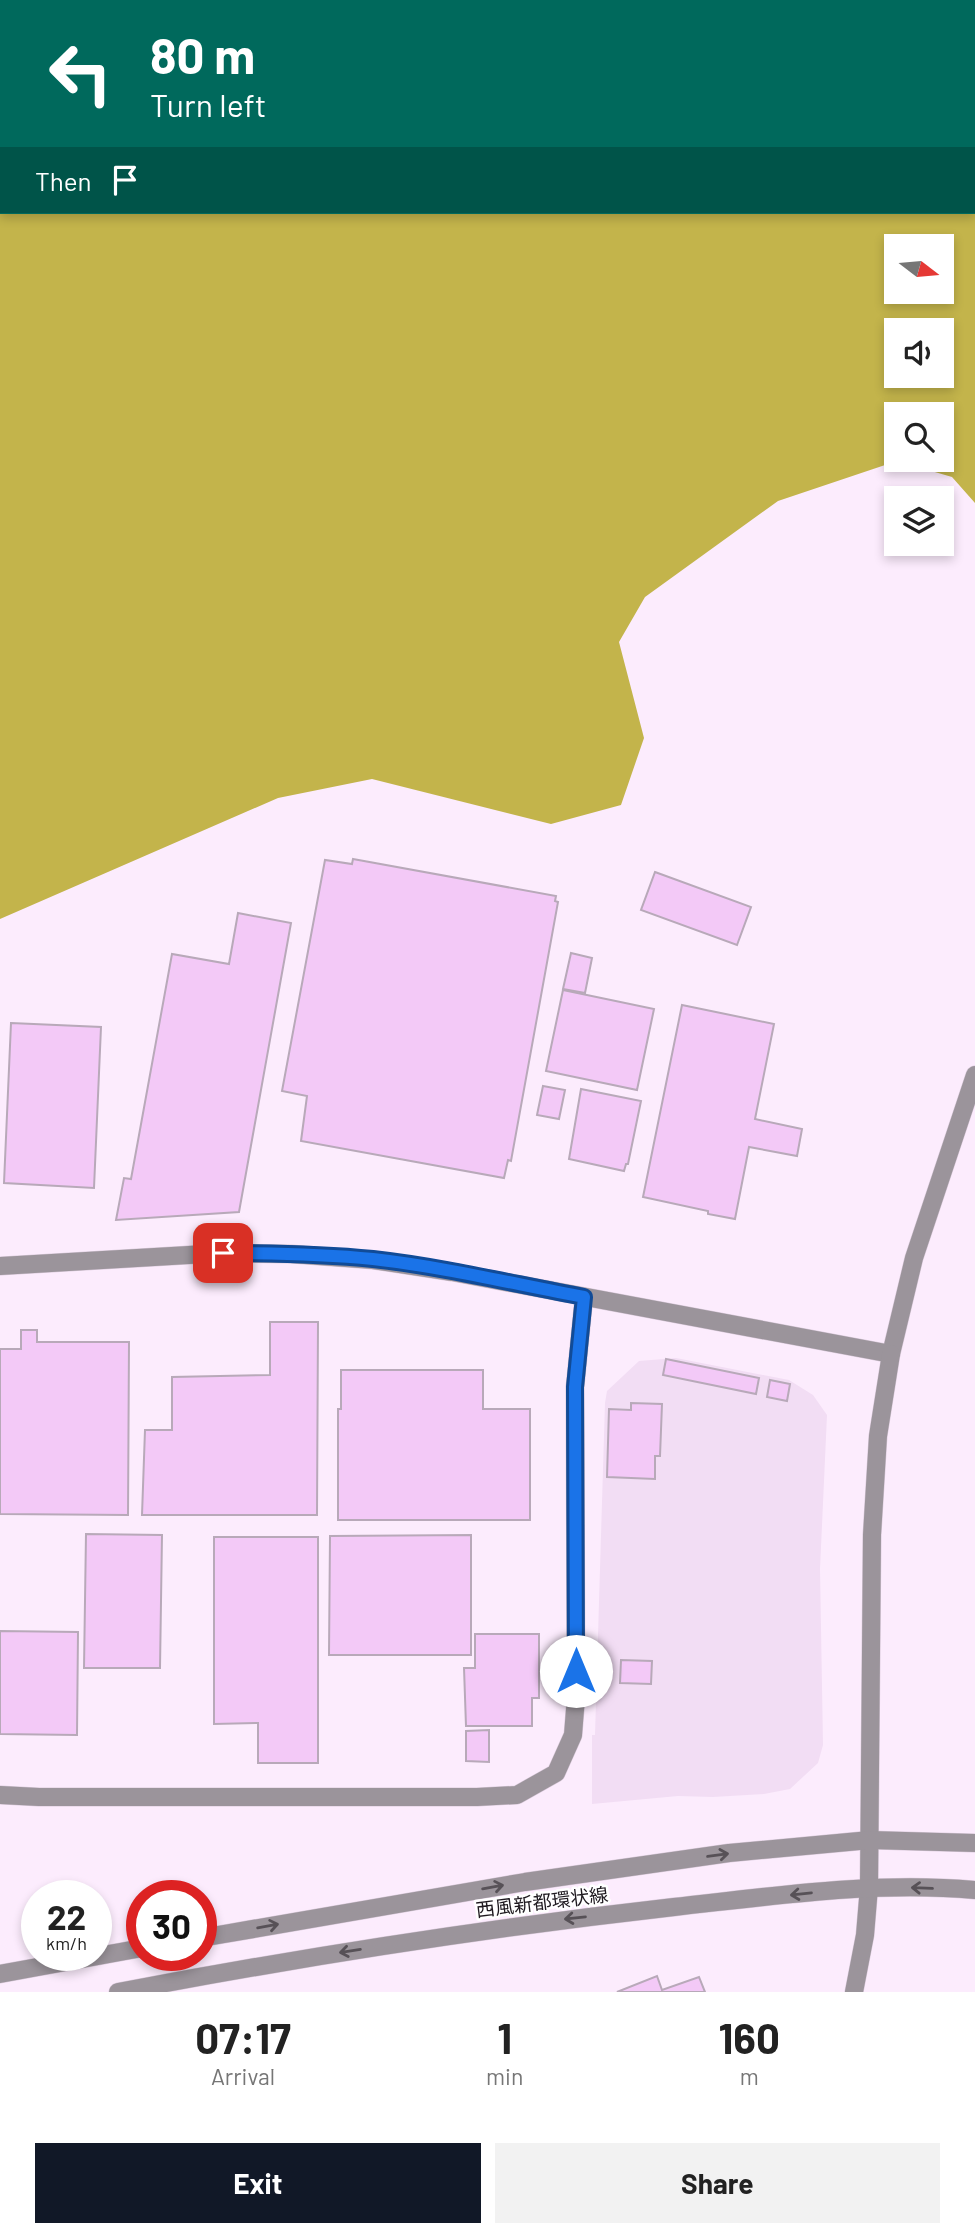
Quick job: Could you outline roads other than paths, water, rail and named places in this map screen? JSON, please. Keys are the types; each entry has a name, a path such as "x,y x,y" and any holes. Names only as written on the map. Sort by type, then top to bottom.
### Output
{"street":[{"path":"854,1992 865,1935 869,1887 872,1535 878,1436 891,1354 914,1258 975,1075"},
{"path":"0,1266 223,1253 373,1259 891,1354"},
{"path":"0,1795 477,1797 517,1795 556,1773 573,1735 576,1697 575,1387 584,1297"},
{"name":"西風新都環状線","path":"217,1935 525,1882 729,1853 870,1840 975,1843"},
{"name":"西風新都環状線","path":"118,1992 266,1965 532,1923 869,1887 975,1890"},
{"path":"0,1974 126,1951"}]}
